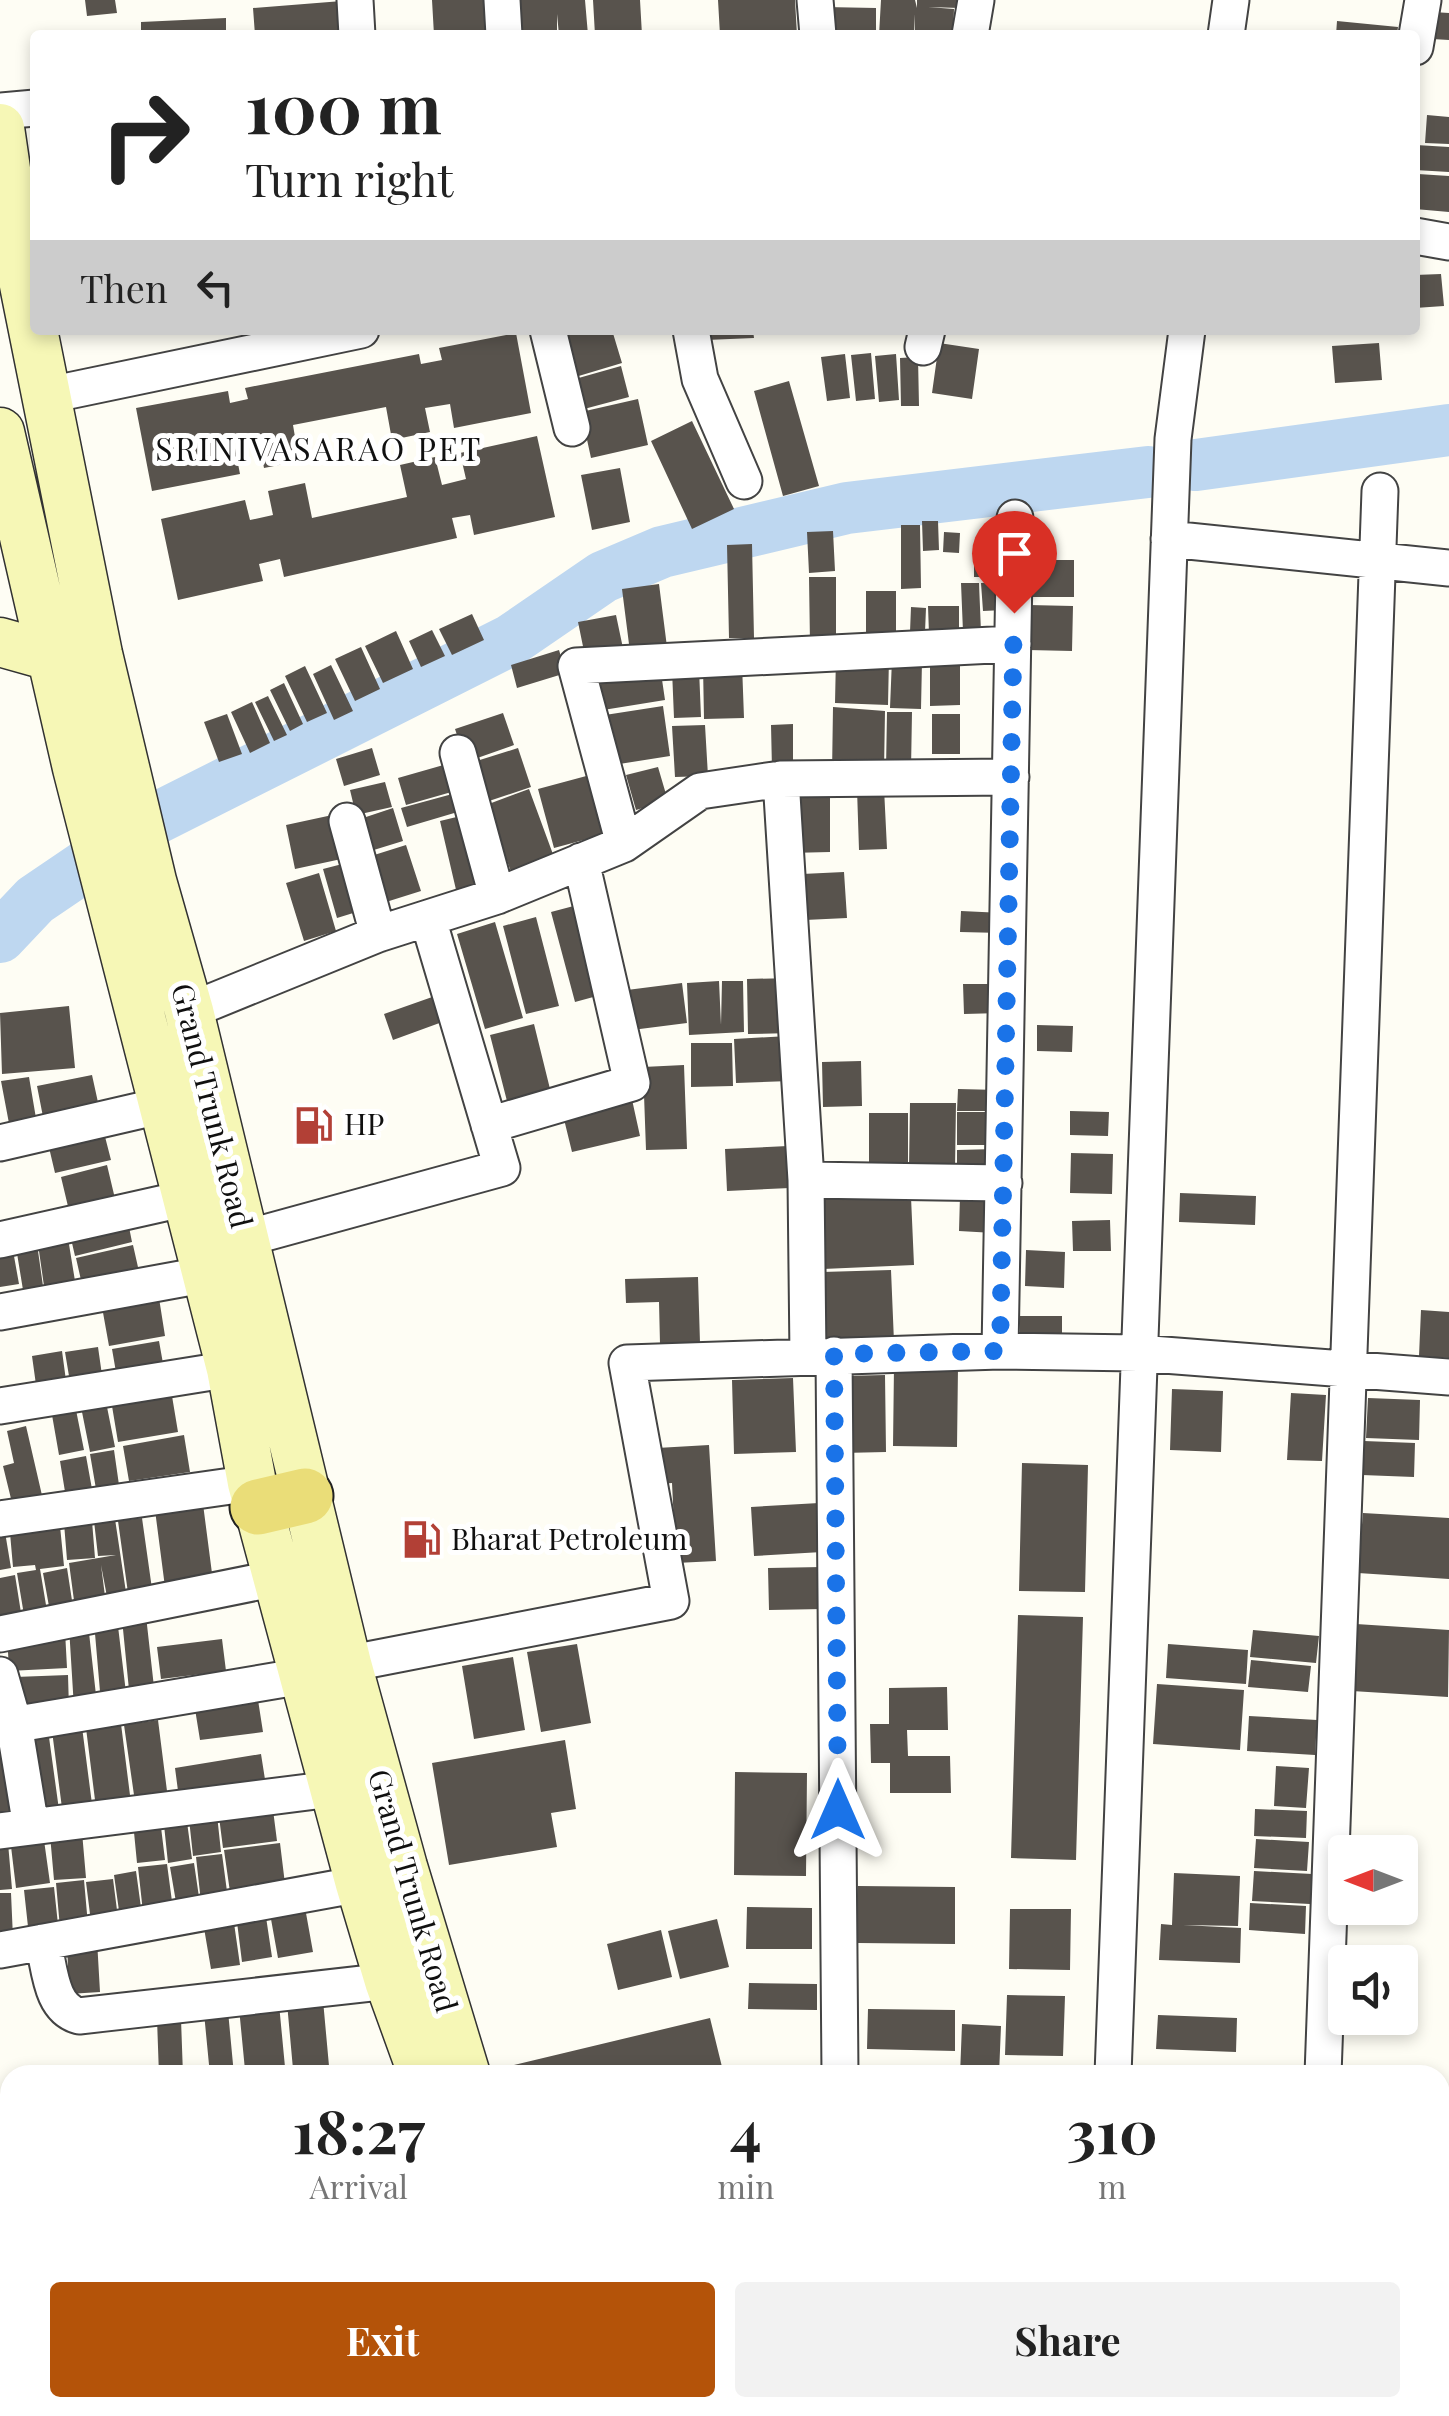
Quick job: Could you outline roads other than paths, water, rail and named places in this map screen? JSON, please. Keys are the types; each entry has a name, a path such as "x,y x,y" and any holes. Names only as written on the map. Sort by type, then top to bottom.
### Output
{"main road":[{"name":"Grand Trunk Road","path":"0,128 30,311"},
{"name":"Grand Trunk Road","path":"35,335 98,654 124,760 130,886 164,1106 232,1370 325,1670 403,1867 463,2065"},
{"name":"Grand Trunk Road","path":"0,432 78,768 188,1011 244,1239 272,1495 277,1578 325,1670 332,1789 389,1981 419,2065"},
{"path":"0,642 53,658"}],"street":[{"path":"355,0 357,30"},
{"path":"502,0 504,30"},
{"path":"815,0 818,30"},
{"path":"971,30 976,0"},
{"path":"1227,30 1231,0"},
{"path":"1418,30 1423,0"},
{"path":"0,111 30,108"},
{"path":"1420,237 1449,242"},
{"path":"48,395 337,335"},
{"path":"549,335 572,428"},
{"path":"692,335 700,378 744,481"},
{"path":"1112,2065 1173,438 1186,335"},
{"path":"1323,2065 1380,490"},
{"path":"1000,1351 1015,518"},
{"path":"1169,539 1449,568"},
{"path":"624,844 576,666 1014,644"},
{"path":"458,753 496,896"},
{"path":"188,1011 378,934 496,896 624,844 700,791 782,779 1011,777"},
{"path":"782,779 806,1180 822,1355 840,2065"},
{"path":"348,821 378,934"},
{"path":"489,1125 632,1083 581,861"},
{"path":"244,1239 502,1168 428,918"},
{"path":"0,1144 164,1106"},
{"path":"806,1180 1004,1183"},
{"path":"0,1240 187,1198"},
{"path":"0,1312 208,1274"},
{"path":"7,1726 325,1670 671,1601 628,1363 1000,1351 1138,1353 1449,1377"},
{"path":"0,1406 232,1370"},
{"path":"0,1519 272,1495"},
{"path":"0,1634 277,1578"},
{"path":"0,1674 16,1829 332,1789"},
{"path":"0,1950 360,1884"},
{"path":"43,1942 58,2002 66,2012 79,2016 389,1981"}],"waterway":[{"path":"1196,465 1449,430"},
{"path":"0,937 35,900 153,820 511,640 603,577 662,552 847,508 1148,472"}],"place":[{"name":"HP","path":"314,1125"},
{"name":"Bharat Petroleum","path":"421,1540"}],"district":[{"name":"SRINIVASARAO PET","path":"319,450"}]}
